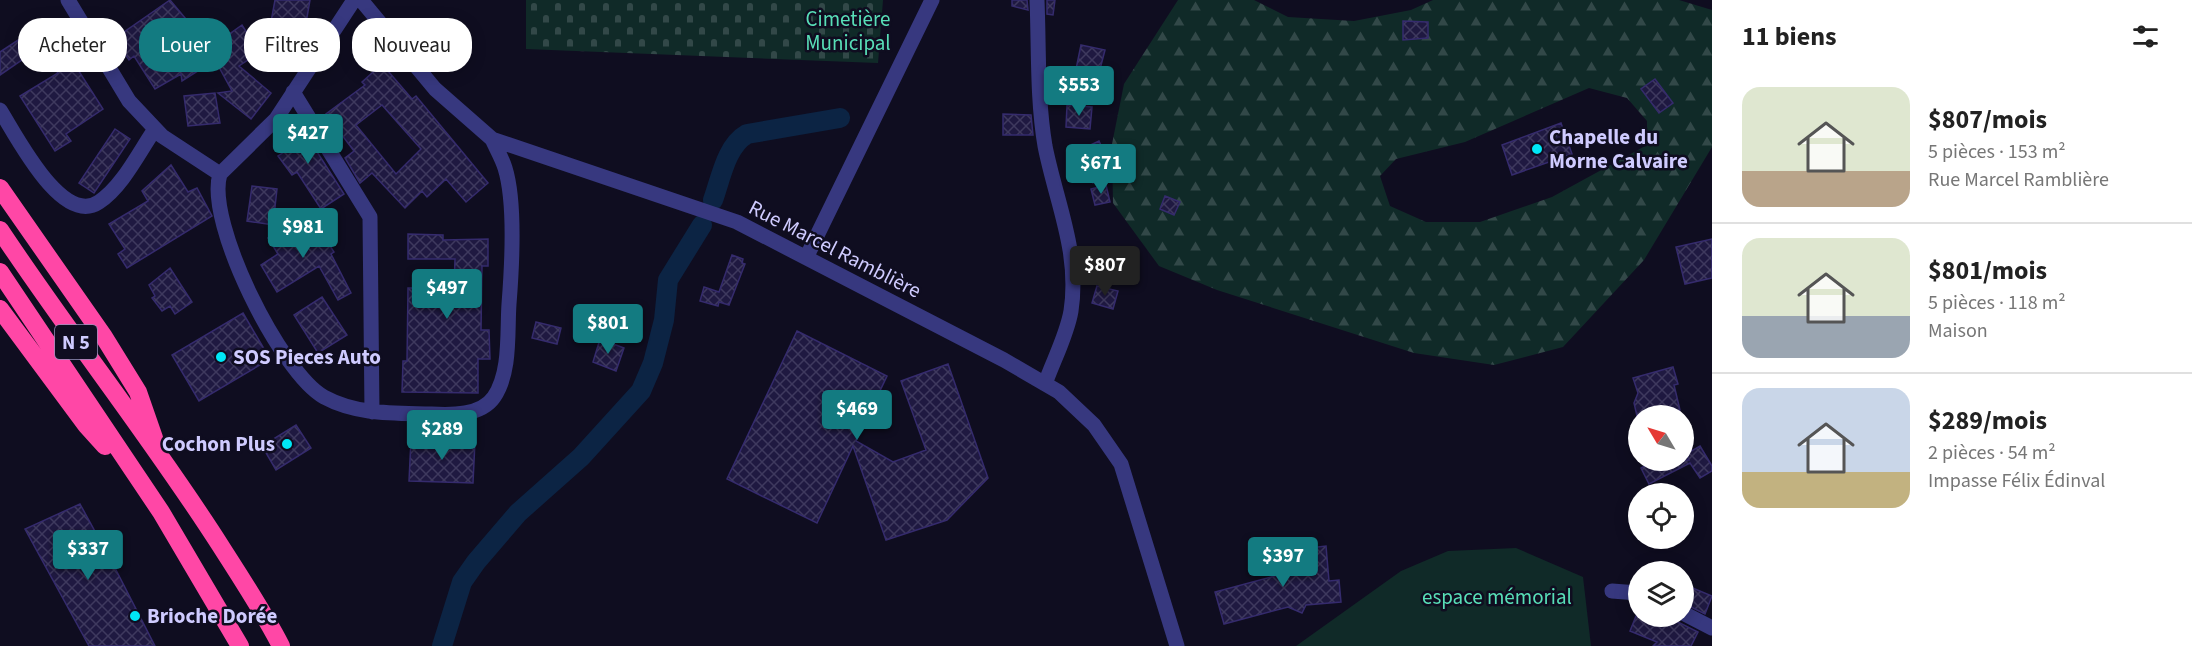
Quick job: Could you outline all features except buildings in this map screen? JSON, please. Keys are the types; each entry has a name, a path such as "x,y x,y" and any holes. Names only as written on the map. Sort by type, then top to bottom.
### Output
{"highway":[{"path":"0,188 104,337 138,392 157,450"},
{"name":"N 5","path":"0,230 55,313 157,450 268,620 281,646"},
{"name":"N 5","path":"0,272 161,512 240,646"},
{"path":"0,309 86,425 128,464"}],"street":[{"path":"68,0 129,101 155,129 220,174"},
{"path":"354,0 276,119 220,174 216,184 218,206 226,239 242,278 298,375 322,396 345,406 372,412 451,415 470,412 493,398 501,380 511,280 510,194 505,167 492,139"},
{"name":"Rue Marcel Ramblière","path":"361,0 435,89 492,139 738,222 807,256 1059,392 1094,424 1121,464 1178,646"},
{"path":"807,256 933,0"},
{"path":"1037,0 1040,89 1045,146 1066,218 1075,274 1071,314 1045,384"},
{"path":"293,92 370,217 372,412"},
{"path":"0,110 52,189 66,202 84,207 98,203 112,190 155,129"},
{"path":"1612,591 1628,592"},
{"path":"1694,619 1712,628"}],"green space":[{"name":"Cimetière Municipal","path":"526,0 883,0 878,63 526,49"},
{"path":"1178,0 1254,0 1288,17 1354,21 1411,10 1433,0 1679,0 1712,10 1712,147 1644,260 1563,347 1494,365 1414,353 1217,290 1159,266 1113,203 1112,144 1124,84","holes":["1589,88 1627,98 1647,121 1647,145 1552,197 1480,222 1426,222 1390,206 1380,176 1396,159 1465,142"]},
{"name":"espace mémorial","path":"1516,548 1583,577 1591,646 1296,646 1401,571 1448,551"}],"waterway":[{"path":"713,200 729,154 740,139 747,134 840,118"},
{"path":"442,646 462,582 476,562 518,513 581,457 641,391 653,363 664,320 668,280 702,225"}],"place":[{"name":"Chapelle du Morne Calvaire","path":"1537,149"},
{"name":"SOS Pieces Auto","path":"221,357"},
{"name":"Cochon Plus","path":"287,444"},
{"name":"Brioche Dorée","path":"135,616"}]}
